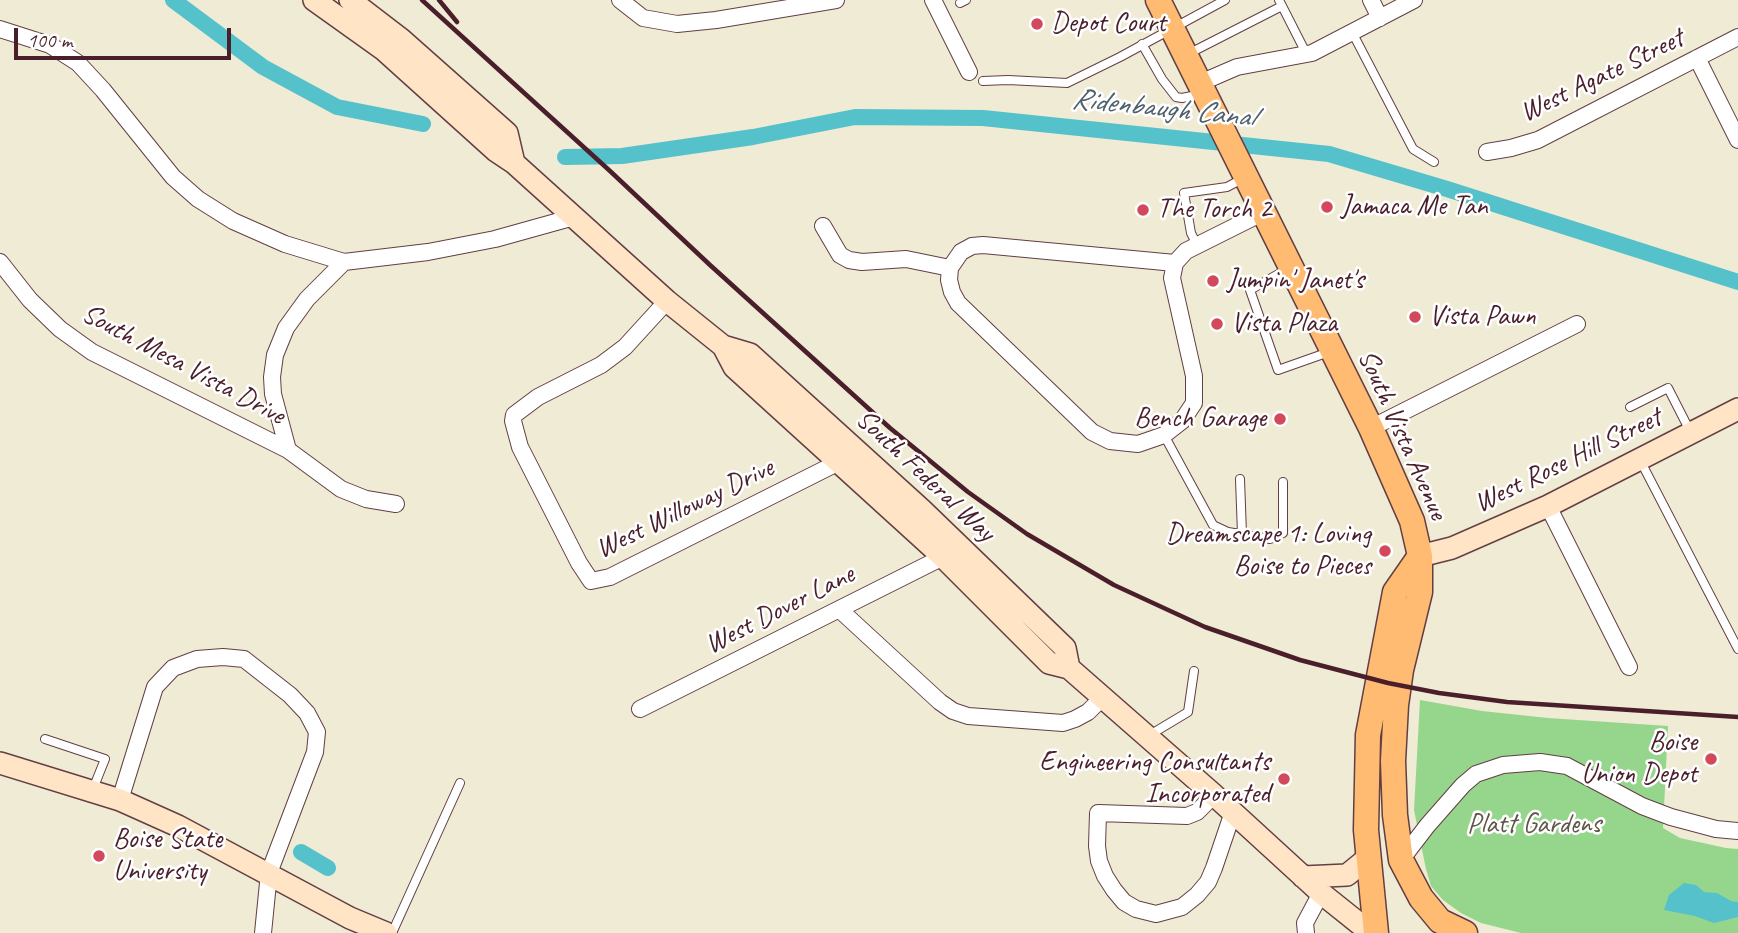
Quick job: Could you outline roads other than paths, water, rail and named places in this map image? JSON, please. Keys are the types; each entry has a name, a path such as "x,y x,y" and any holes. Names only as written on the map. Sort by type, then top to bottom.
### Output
{"main road":[{"name":"South Federal Way","path":"314,0 384,50 667,302 723,346 750,354 922,510 1065,648 1069,668"},
{"path":"350,0 401,39 507,133 514,163"},
{"name":"South Vista Avenue","path":"1158,0 1371,428 1412,521 1420,556 1420,592 1401,670 1396,705 1392,761 1395,815 1401,860 1421,898 1440,921 1465,933"},
{"name":"South Federal Way","path":"723,346 734,367 943,557 1049,663 1069,668 1321,893 1371,933"},
{"name":"West Rose Hill Street","path":"1420,556 1452,548 1548,506 1737,412"},
{"name":"South Vista Avenue","path":"1376,933 1366,830 1368,735 1395,592 1420,556"},
{"path":"0,763 120,800 178,826 349,918 386,933"},
{"path":"1303,877 1347,875 1368,855"}],"street":[{"path":"620,0 643,18 677,24 836,0"},
{"path":"933,0 976,76"},
{"path":"1370,0 1380,18"},
{"path":"1203,88 1237,66 1312,53 1414,0"},
{"path":"0,29 50,45 78,63 173,177 198,199 233,221 285,244 344,262 428,252 495,239 574,217"},
{"name":"West Agate Street","path":"1487,152 1538,140 1738,37"},
{"path":"1697,58 1738,140"},
{"path":"1175,263 983,245 961,251 950,268 949,280 958,303 1092,432 1110,441 1138,444 1164,435 1182,421 1194,402 1194,376 1172,278 1175,263 1186,251 1264,212"},
{"path":"823,226 840,255 849,260 862,262 905,259 950,268"},
{"name":"South Mesa Vista Drive","path":"0,262 30,300 60,329 92,352 288,450 341,489 366,499 396,504"},
{"name":"South Mesa Vista Drive","path":"288,450 273,394 275,355 286,328 307,299 344,262"},
{"name":"West Willoway Drive","path":"667,302 625,347 601,365 538,397 514,415 520,447 591,582 610,577 839,462"},
{"path":"1371,428 1577,324"},
{"path":"1548,506 1629,667"},
{"name":"West Dover Lane","path":"640,709 943,557"},
{"path":"840,610 953,711 968,716 1063,723 1088,712 1101,698"},
{"path":"120,800 155,687 173,668 197,659 244,659 290,695 307,713 317,732 315,752 269,873 263,933"},
{"path":"1401,860 1463,785 1476,774 1503,765 1539,762 1567,766 1642,806 1716,829 1738,831"},
{"path":"1214,795 1197,811 1187,816 1098,813 1099,861 1114,890 1124,902 1136,909 1156,914 1182,907 1197,895 1208,882 1233,812"},
{"path":"1306,933 1305,923 1321,893"}],"lane":[{"path":"976,76 1067,83 1225,0"},
{"path":"1186,55 1280,3 1306,54"},
{"path":"1353,32 1413,149 1434,162"},
{"path":"1142,44 1176,97 1182,98 1203,88"},
{"path":"1197,245 1191,233 1184,193 1227,187 1243,170"},
{"path":"1291,267 1250,290 1278,370 1332,350"},
{"path":"1630,407 1668,387 1691,433"},
{"path":"1164,435 1213,525 1228,532 1270,539 1283,533 1283,482"},
{"path":"1639,459 1738,649"},
{"path":"1240,479 1242,534"},
{"path":"1148,736 1188,712 1194,671"},
{"path":"45,738 104,759 92,792"},
{"path":"392,933 460,783"}],"water":[{"path":"1684,883 1738,902 1738,917 1714,923 1664,910 1669,895"}],"waterway":[{"name":"Ridenbaugh Canal","path":"173,0 263,67 337,107 423,124"},
{"name":"Ridenbaugh Canal","path":"565,157 622,156 753,137 855,117 983,118 1329,154 1738,282"},
{"path":"301,852 328,868"}],"railway":[{"path":"422,0 890,428 968,492 1027,534 1114,585 1205,627 1300,660 1388,683 1507,702 1738,717"},
{"path":"439,0 457,22"}],"place":[{"name":"Depot Court","path":"1037,24"},
{"name":"Jamaca Me Tan","path":"1327,207"},
{"name":"The Torch 2","path":"1143,210"},
{"name":"Jumpin' Janet's","path":"1213,281"},
{"name":"Vista Pawn","path":"1415,317"},
{"name":"Vista Plaza","path":"1217,324"},
{"name":"Bench Garage","path":"1280,419"},
{"name":"Dreamscape 1: Loving Boise to Pieces","path":"1385,551"},
{"name":"Boise Union Depot","path":"1711,759"},
{"name":"Engineering Consultants Incorporated","path":"1284,779"},
{"name":"Boise State University","path":"99,856"}],"park label":[{"name":"Platt Gardens","path":"1534,825"}]}
